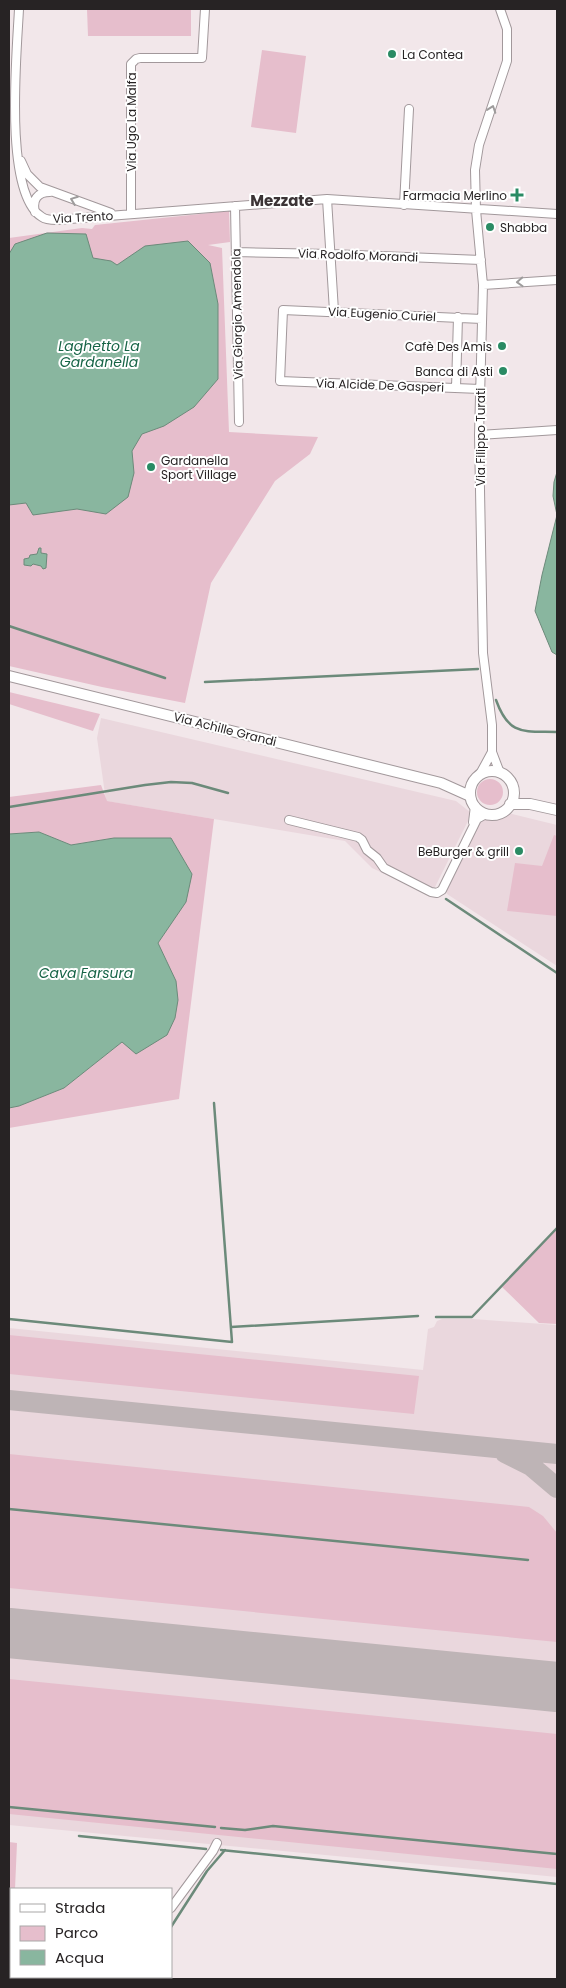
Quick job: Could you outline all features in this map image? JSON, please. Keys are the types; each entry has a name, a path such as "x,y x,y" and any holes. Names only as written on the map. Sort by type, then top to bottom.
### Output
{"main road":[{"name":"Via Achille Grandi","path":"9,676 441,783 470,796"},
{"name":"Via Achille Grandi","path":"441,783 476,778 488,771 500,773"},
{"path":"476,778 470,796 475,806 486,814 500,813 510,804 513,792 510,781 500,773"},
{"path":"513,792 530,804"},
{"path":"510,804 530,804 557,810"}],"street":[{"name":"Via Trento","path":"18,9 15,130 22,184 26,198 35,212 42,218 51,220 121,215"},
{"name":"Via Ugo La Malfa","path":"131,214 131,64 140,58 202,58 205,9"},
{"name":"Via Filippo Turati","path":"500,9 507,29 507,61 476,155 476,210 483,285 479,435 483,653 492,725 492,752 500,773"},
{"path":"404,204 409,109"},
{"name":"Via Trento","path":"17,148 24,169 40,187 103,211 121,215"},
{"name":"Via Trento","path":"35,212 34,204 36,197 44,192 52,192"},
{"path":"121,215 327,199 557,214"},
{"path":"327,199 334,311"},
{"name":"Via Giorgio Amendola","path":"235,206 239,422"},
{"name":"Via Rodolfo Morandi","path":"236,252 481,260"},
{"path":"483,285 557,280"},
{"name":"Via Eugenio Curiel","path":"280,381 283,310 482,319"},
{"path":"456,388 458,317"},
{"name":"Via Alcide De Gasperi","path":"280,381 480,389"},
{"path":"479,435 557,430"},
{"name":"Via Filippo Turati","path":"476,778 492,752"},
{"path":"473,825 475,806"},
{"path":"288,820 360,838 367,850 378,858 384,868 435,893 442,890 473,825 477,819 486,814"},
{"path":"172,1907 217,1843"}],"shaded area":[{"path":"101,718 456,801 470,812 468,821 435,887 421,891 372,868 345,841 106,801 97,738"},
{"path":"508,813 557,825 557,966 447,894 446,889 477,823 485,818 500,818"},
{"path":"442,1319 473,1319 557,1325 557,1877 9,1825 9,1328 423,1370 428,1329 434,1327 437,1321"}],"green space":[{"path":"87,9 191,9 191,36 88,36"},
{"path":"262,50 306,56 296,133 251,127"},
{"name":"Gardanella Sport Village","path":"229,211 230,242 208,245 222,248 229,432 318,437 310,454 275,481 211,583 185,703 9,666 9,238 82,228 92,229 95,225"},
{"path":"9,692 100,714 93,731 9,704"},
{"path":"490,779 499,783 503,792 499,801 490,805 481,801 477,792 481,783"},
{"path":"101,785 107,801 214,819 179,1099 9,1128 9,1108 19,1106 64,1088 122,1042 167,962 158,943 171,923 192,874 171,838 114,838 71,845 39,832 9,834 9,797"},
{"path":"554,835 557,836 557,916 507,911 515,863 542,866"},
{"path":"557,1228 557,1324 539,1323 502,1287"},
{"path":"9,1335 419,1376 414,1414 9,1374"},
{"path":"9,1454 529,1507 543,1516 557,1533 557,1642 9,1588"},
{"path":"9,1679 557,1734 557,1869 9,1814"},
{"path":"9,1842 17,1843 15,1888 10,1888 9,1898"}],"water":[{"name":"Laghetto La Gardanella","path":"47,233 86,234 93,258 111,261 117,265 145,246 188,241 210,263 218,304 218,379 194,407 164,426 142,434 132,451 134,473 128,497 106,514 77,509 33,515 26,503 9,505 9,254 15,244"},
{"path":"557,472 557,515 553,496"},
{"path":"557,515 557,655 552,652 535,611"},
{"path":"39,548 41,548 41,553 47,554 46,568 43,569 41,566 33,564 31,566 24,565 24,559 29,558 30,555 37,554"},
{"name":"Cava Farsura","path":"39,832 71,845 114,838 171,838 192,874 186,902 158,943 176,981 178,1000 175,1018 167,1035 136,1054 122,1042 64,1088 19,1106 9,1108 9,834"}],"waterway":[{"path":"9,626 165,678"},
{"path":"205,682 478,669"},
{"path":"496,700 501,712 512,726 526,731 557,732"},
{"path":"9,807 171,782 192,783 228,793"},
{"path":"446,899 557,973"},
{"path":"9,1319 232,1342 214,1103"},
{"path":"436,1317 472,1317 557,1228"},
{"path":"231,1327 418,1316"},
{"path":"9,1509 528,1560"},
{"path":"9,1807 215,1827"},
{"path":"221,1828 245,1830 273,1826 557,1854"},
{"path":"79,1836 206,1849"},
{"path":"221,1850 557,1884"},
{"path":"172,1925 207,1871 225,1850"}],"taxiway":[{"path":"9,1400 557,1454"},
{"path":"505,1453 531,1466 557,1488"}],"runway":[{"path":"9,1633 557,1687"}],"place":[{"name":"La Contea","path":"392,54"},
{"name":"Farmacia Merlino","path":"517,195"},
{"name":"Shabba","path":"490,227"},
{"name":"Cafè Des Amis","path":"502,346"},
{"name":"Banca di Asti","path":"503,371"},
{"name":"Gardanella Sport Village","path":"151,467"},
{"name":"BeBurger & grill","path":"519,851"}],"district":[{"name":"Mezzate","path":"282,200"}]}
